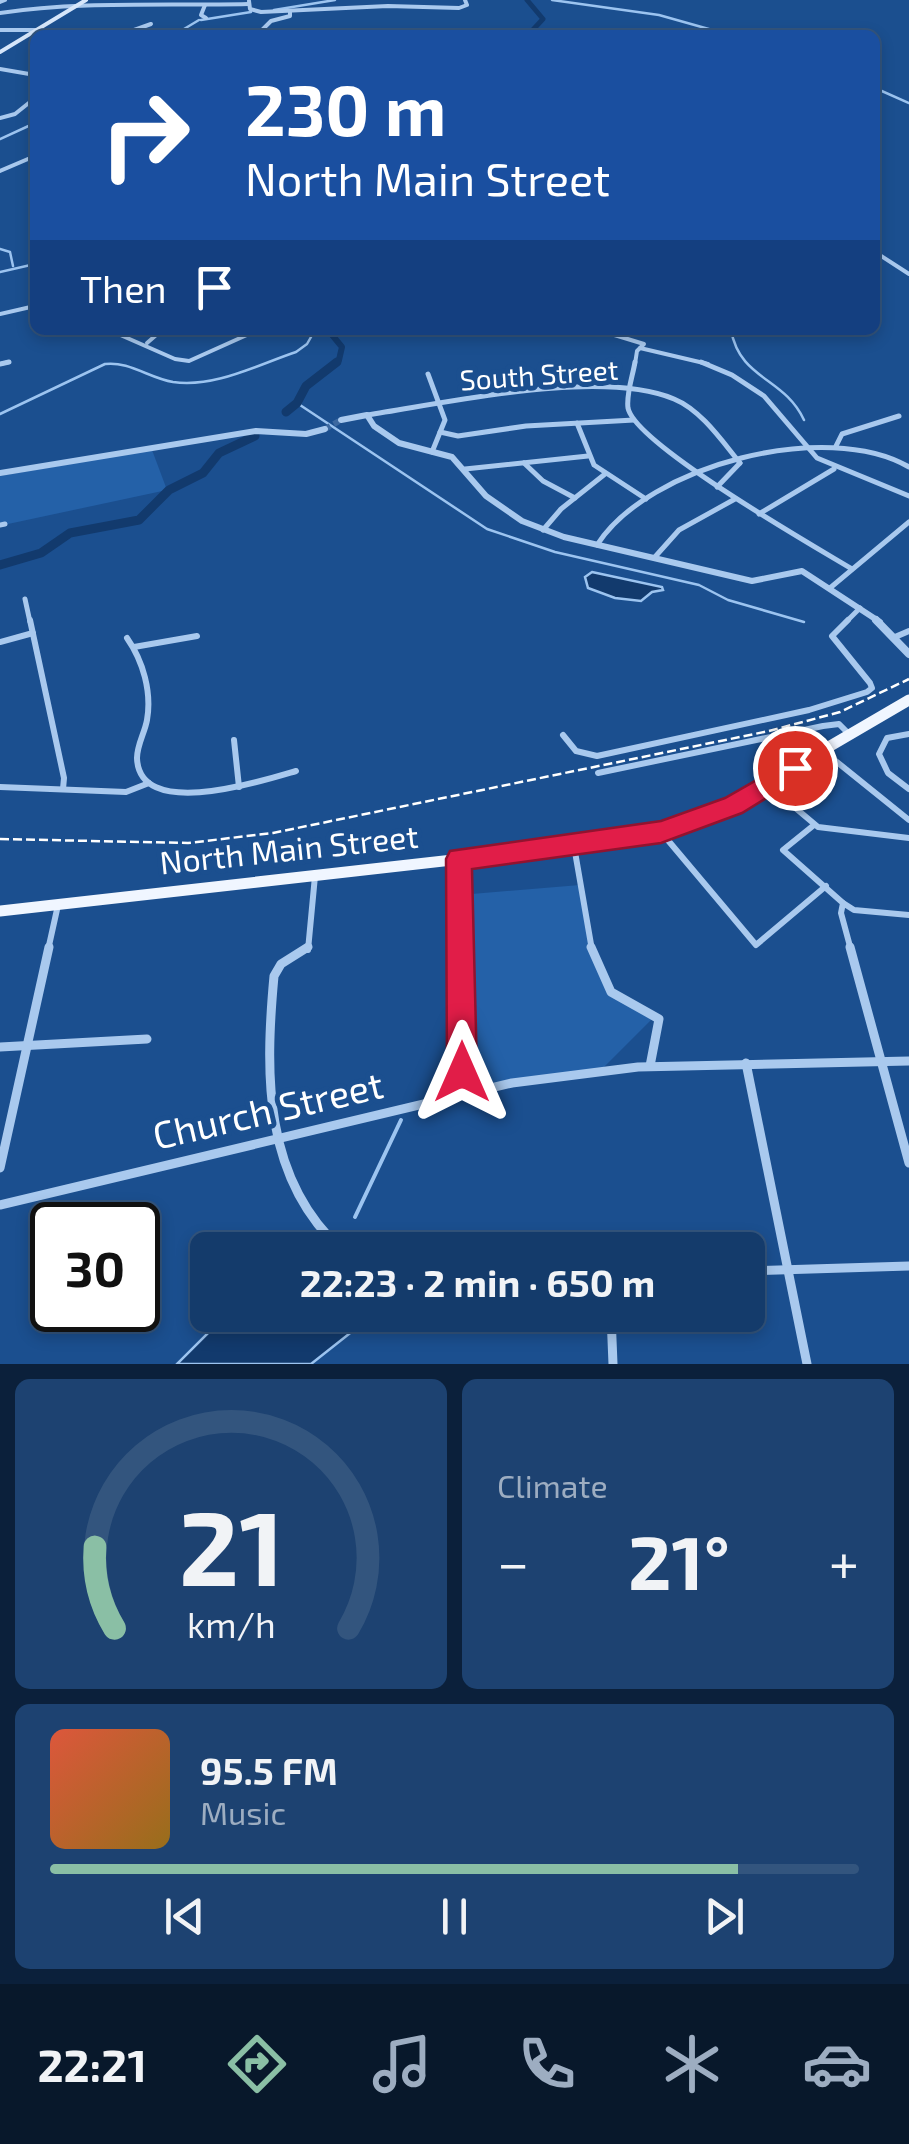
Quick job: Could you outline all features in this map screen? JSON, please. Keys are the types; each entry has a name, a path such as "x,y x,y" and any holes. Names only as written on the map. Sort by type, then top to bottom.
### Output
{"main road":[{"path":"38,29 86,0"},
{"path":"0,52 30,34"},
{"name":"North Main Street","path":"0,911 574,846 661,832 712,815 909,700"}],"street":[{"path":"388,6 397,0"},
{"path":"0,13 57,2 248,2 250,10 261,12 388,6 459,8 467,5 465,0"},
{"path":"204,5 201,15 206,18"},
{"path":"261,30 271,21 290,16 290,11"},
{"path":"134,30 151,24"},
{"path":"0,30 94,30"},
{"path":"19,72 30,67"},
{"path":"0,69 30,73"},
{"path":"0,118 15,114 30,102"},
{"path":"0,171 30,158"},
{"path":"880,255 909,274"},
{"path":"0,314 30,307"},
{"path":"116,335 146,343 175,359 190,361 247,335"},
{"path":"146,343 156,335"},
{"path":"612,335 729,372 778,410 806,449 834,469 895,487 909,496"},
{"path":"642,346 628,407 634,420 696,473 852,569"},
{"path":"0,364 9,362"},
{"path":"428,374 445,420 432,452"},
{"name":"South Street","path":"341,420 547,391 630,390 659,394 682,404 740,464"},
{"path":"366,415 384,436 452,457 500,507 543,530 752,581 773,580 798,570 860,608 909,654"},
{"path":"836,446 842,434 899,416"},
{"path":"440,432 458,436 526,426 634,420"},
{"path":"577,423 588,456 605,474 646,499"},
{"path":"0,473 256,431 306,434 325,429"},
{"path":"596,545 607,530 646,499 696,473 836,446 868,450 909,467"},
{"path":"465,469 588,456"},
{"path":"524,462 543,481 575,498"},
{"path":"717,487 740,464"},
{"path":"760,514 834,469"},
{"path":"543,530 605,474"},
{"path":"654,558 660,546 676,532 735,499"},
{"path":"830,588 909,522"},
{"path":"25,599 64,789"},
{"path":"563,735 576,751 597,756 809,710 868,692 870,683 832,636 860,608"},
{"path":"895,637 909,631"},
{"path":"0,642 32,633"},
{"path":"134,647 197,636"},
{"path":"127,638 134,647 149,705 138,765 149,783 185,794 296,772"},
{"path":"598,773 822,726 840,724 848,733"},
{"path":"909,734 887,738 880,754 888,773 909,790"},
{"path":"234,740 239,786"},
{"path":"822,750 909,820"},
{"path":"0,787 126,792 149,783"},
{"path":"768,785 823,829 909,838"},
{"path":"814,824 783,850 854,910 909,915"},
{"path":"661,832 756,945 826,886"},
{"path":"574,846 593,951 606,986 622,1001 651,1012 659,1020 650,1066"},
{"path":"459,859 466,1092"},
{"path":"315,875 308,950 281,964 274,976 268,1073 280,1140 308,1212 322,1232"},
{"path":"0,1168 58,904"},
{"path":"843,904 841,912 909,1163"},
{"path":"0,1048 147,1039"},
{"name":"Church Street","path":"0,1206 466,1092 650,1066 909,1060"},
{"path":"746,1063 807,1364"},
{"path":"765,1271 909,1266"},
{"path":"612,1332 613,1364"}],"shaded area":[{"path":"152,450 167,490 8,524 0,522 0,476"},
{"path":"592,572 663,590 652,592 641,601 615,598 588,588 585,577"},
{"path":"580,885 593,951 606,987 655,1016 600,1071 466,1092 460,895"},
{"path":"209,1332 351,1332 311,1364 177,1364"}],"waterway":[{"path":"274,10 335,0"},
{"path":"527,0 543,19 533,30"},
{"path":"552,0 659,15 712,30"},
{"path":"201,20 251,12"},
{"path":"182,30 199,20"},
{"path":"880,90 909,103"},
{"path":"0,139 30,125"},
{"path":"0,249 10,252 13,266"},
{"path":"0,272 30,265"},
{"path":"0,414 105,364 122,365 173,382 204,382 296,352 312,335"},
{"path":"332,335 342,347 334,364"},
{"path":"733,335 743,359 785,395 804,420"},
{"path":"286,412 297,403 306,386 337,362"},
{"path":"297,403 487,529 555,552 699,585 728,600 804,622"},
{"path":"0,565 41,553 70,533 139,520 169,490 203,473 219,453 255,436"},
{"path":"355,1217 401,1120"}],"tunnel":[{"path":"325,429 341,420"}],"railway":[{"path":"0,839 188,843 273,833 769,731 840,712 909,679"}],"route":[{"path":"462,1072 459,859 595,844 661,832 734,805 795,768"}]}
